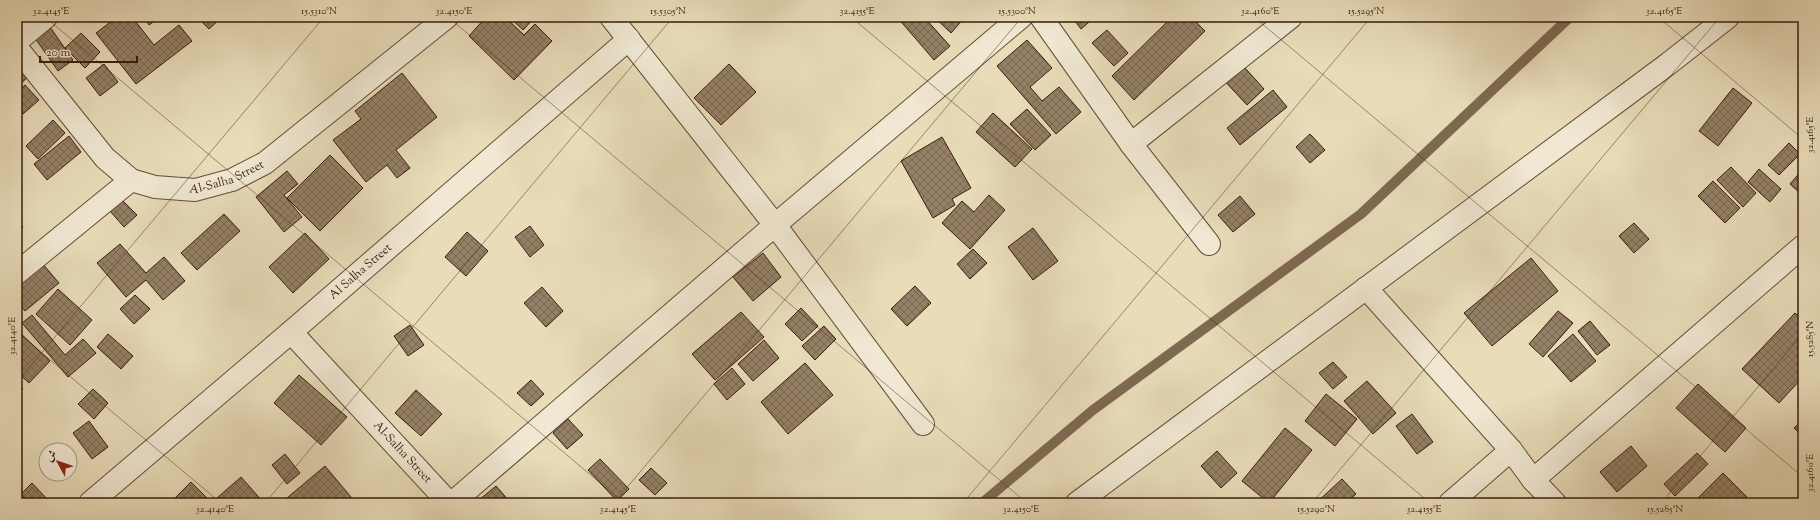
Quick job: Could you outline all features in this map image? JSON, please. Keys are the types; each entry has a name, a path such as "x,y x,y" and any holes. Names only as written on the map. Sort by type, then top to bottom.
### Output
{"street":[{"path":"17,41 46,17"},
{"name":"Al-Salha Street","path":"17,48 105,158 131,180 155,187 195,190 232,180 265,163 447,17"},
{"path":"611,17 775,225 923,424"},
{"path":"452,503 775,225 1021,17"},
{"path":"1041,17 1131,144 1209,244"},
{"path":"1131,144 1291,17"},
{"path":"1077,503 1668,64 1728,17"},
{"name":"Al Salha Street","path":"90,503 292,332 629,39"},
{"path":"17,273 131,180"},
{"path":"1534,480 1803,246"},
{"path":"1366,288 1511,450 1534,480 1555,503"},
{"name":"Al-Salha Street","path":"292,332 449,503"},
{"path":"1450,503 1511,450"}],"building":[{"path":"117,17 132,17 154,45 179,25 192,41 136,84 96,33"},
{"path":"144,17 160,17 149,25"},
{"path":"197,17 222,17 209,29"},
{"path":"486,17 505,17 524,35 535,24 552,41 514,80 469,36"},
{"path":"509,17 535,17 523,30"},
{"path":"897,17 924,17 950,46 934,60"},
{"path":"934,17 965,17 951,33"},
{"path":"1072,17 1095,17 1081,29"},
{"path":"1172,17 1191,17 1205,31 1134,100 1112,76"},
{"path":"50,27 73,60 58,71 35,38"},
{"path":"1107,30 1128,53 1114,66 1092,43"},
{"path":"81,33 100,52 85,68 65,48"},
{"path":"1027,40 1052,68 1030,87 1042,101 1059,87 1081,112 1056,134 997,66"},
{"path":"1236,58 1264,89 1247,105 1219,75"},
{"path":"17,62 29,76 17,87"},
{"path":"104,64 118,82 100,96 86,78"},
{"path":"729,64 756,92 721,125 694,98"},
{"path":"402,73 437,117 396,150 410,168 397,178 387,165 366,182 333,140 361,119 355,111"},
{"path":"25,85 39,100 23,114 17,107 17,92"},
{"path":"1733,88 1752,103 1718,146 1699,131"},
{"path":"1273,90 1287,107 1240,145 1227,128"},
{"path":"1027,109 1051,135 1035,150 1010,124"},
{"path":"993,113 1032,149 1015,167 976,132"},
{"path":"53,120 65,133 38,159 26,146"},
{"path":"1310,134 1325,150 1310,163 1296,147"},
{"path":"69,136 81,152 47,180 34,164"},
{"path":"942,137 971,188 952,199 955,205 933,218 901,161"},
{"path":"1789,143 1800,154 1779,175 1768,165"},
{"path":"330,155 363,188 320,231 287,198"},
{"path":"1731,167 1756,193 1743,207 1717,180"},
{"path":"1759,169 1781,189 1770,202 1748,182"},
{"path":"1803,169 1803,196 1790,184"},
{"path":"287,171 298,184 284,195 302,217 284,232 256,197"},
{"path":"1713,181 1740,208 1725,223 1698,196"},
{"path":"989,195 1005,210 970,249 942,223 962,201 974,212"},
{"path":"1240,196 1255,214 1233,232 1218,215"},
{"path":"122,200 137,215 124,227 110,211"},
{"path":"224,214 240,231 197,270 181,253"},
{"path":"17,222 23,227 17,234"},
{"path":"1634,223 1649,239 1634,253 1619,236"},
{"path":"530,226 544,245 530,257 515,237"},
{"path":"1033,228 1058,261 1033,280 1008,247"},
{"path":"467,232 488,251 466,276 445,257"},
{"path":"305,233 329,259 293,293 269,267"},
{"path":"120,244 146,273 164,257 185,281 163,300 146,280 126,297 97,263"},
{"path":"973,249 987,263 970,279 957,264"},
{"path":"763,253 781,277 753,301 733,277"},
{"path":"1531,258 1558,291 1492,346 1464,313"},
{"path":"42,263 59,283 25,311 17,301 17,284"},
{"path":"915,286 931,303 907,326 891,309"},
{"path":"542,287 563,311 546,327 524,303"},
{"path":"58,289 92,320 70,345 36,314"},
{"path":"135,295 150,309 134,324 120,309"},
{"path":"801,308 818,326 802,341 785,324"},
{"path":"1558,311 1573,323 1543,357 1529,344"},
{"path":"741,312 764,337 715,380 692,354"},
{"path":"1795,313 1803,320 1803,377 1779,403 1742,369"},
{"path":"32,315 65,355 83,339 96,353 68,377 22,323"},
{"path":"1590,321 1610,345 1597,355 1578,331"},
{"path":"410,325 424,345 408,356 394,336"},
{"path":"824,326 836,339 815,360 802,346"},
{"path":"17,330 50,361 29,383 17,372"},
{"path":"108,334 133,356 121,369 97,347"},
{"path":"1573,334 1596,361 1571,382 1548,356"},
{"path":"764,340 779,358 753,381 738,364"},
{"path":"1333,362 1347,377 1333,389 1319,373"},
{"path":"805,363 833,395 788,434 761,402"},
{"path":"732,368 745,384 727,400 714,384"},
{"path":"299,375 347,417 321,445 274,403"},
{"path":"531,380 544,394 531,406 517,393"},
{"path":"1367,381 1396,413 1373,434 1344,401"},
{"path":"17,382 23,389 17,394"},
{"path":"1698,384 1746,428 1725,452 1676,408"},
{"path":"93,389 108,403 94,419 78,404"},
{"path":"416,390 442,414 421,436 395,413"},
{"path":"1326,394 1357,419 1335,446 1305,421"},
{"path":"1412,414 1433,442 1417,454 1396,426"},
{"path":"568,419 583,435 567,449 553,433"},
{"path":"1803,420 1803,437 1794,428"},
{"path":"89,421 108,447 92,459 73,433"},
{"path":"1285,428 1312,450 1269,503 1242,481"},
{"path":"1631,446 1647,466 1617,492 1600,472"},
{"path":"1217,451 1237,473 1221,488 1201,466"},
{"path":"1697,453 1708,464 1675,496 1664,484"},
{"path":"285,454 300,473 287,484 272,465"},
{"path":"600,459 629,489 617,501 588,470"},
{"path":"325,466 356,503 281,503"},
{"path":"651,468 667,483 655,495 639,480"},
{"path":"1723,473 1747,497 1742,503 1693,503"},
{"path":"241,477 264,503 222,503 217,498"},
{"path":"1342,479 1356,494 1346,503 1316,503"},
{"path":"191,482 212,503 170,503"},
{"path":"32,483 48,500 46,503 29,503 21,494"},
{"path":"496,486 511,503 482,503 479,500"},
{"path":"17,493 24,503 17,503"},
{"path":"1669,497 1674,503 1663,503"},
{"path":"1394,498 1398,503 1388,503"}],"waterway":[{"path":"982,503 1093,410 1361,214 1570,17"}]}
